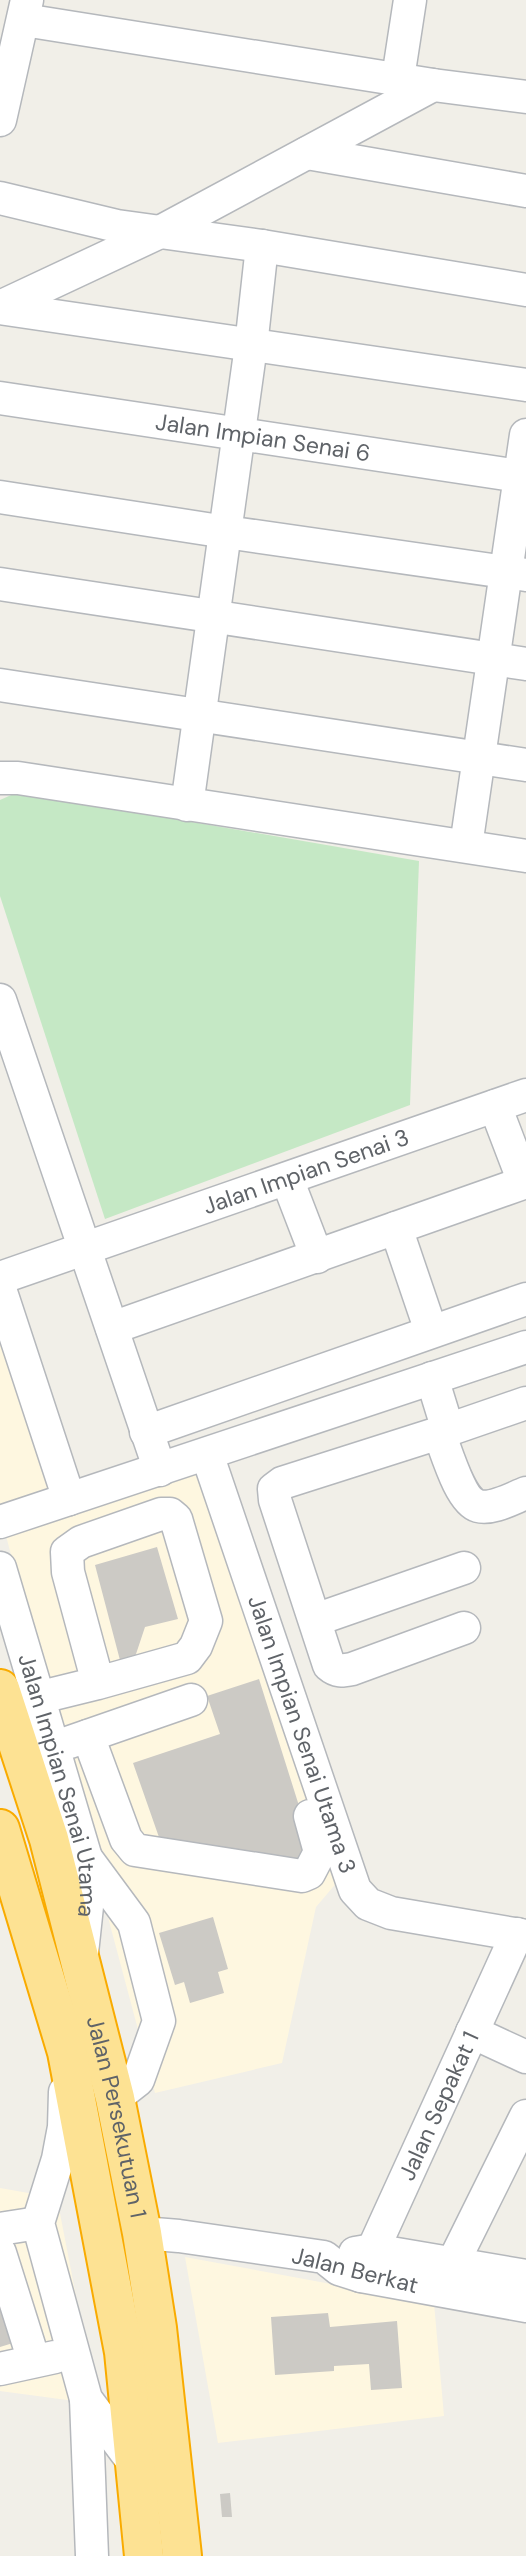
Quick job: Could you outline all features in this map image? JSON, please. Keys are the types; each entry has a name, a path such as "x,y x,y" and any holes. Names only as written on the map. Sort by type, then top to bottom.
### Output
{"highway":[{"name":"Jalan Persekutuan 1","path":"0,1689 48,1839 115,2098 142,2233 157,2328 182,2556"},
{"name":"Jalan Persekutuan 1","path":"0,1829 67,2052 124,2352 144,2556"}],"street":[{"path":"398,78 410,0"},
{"path":"0,120 8,52 25,10 433,85 526,97"},
{"path":"0,307 160,232 433,85"},
{"path":"307,153 526,191"},
{"path":"0,198 117,226 262,246 526,290"},
{"path":"187,805 251,346 262,246"},
{"path":"0,307 526,385"},
{"name":"Jalan Impian Senai 6","path":"0,398 523,477"},
{"path":"466,846 493,659 516,573 526,435"},
{"path":"0,497 516,573"},
{"path":"0,584 526,664"},
{"path":"0,685 526,765"},
{"path":"0,778 18,778 526,856"},
{"path":"0,1000 6,1037 85,1248 160,1470"},
{"name":"Jalan Impian Senai 3","path":"0,1278 526,1095"},
{"path":"112,1328 525,1182 495,1106"},
{"path":"286,1179 317,1257"},
{"path":"396,1228 430,1331"},
{"path":"0,1289 69,1499"},
{"path":"146,1432 526,1299"},
{"path":"0,1522 526,1348"},
{"path":"464,1628 352,1669 340,1671 328,1665 275,1500 274,1489 282,1483 520,1411 493,1358"},
{"path":"432,1378 444,1432 463,1492 474,1504 490,1506 526,1493"},
{"name":"Jalan Impian Senai Utama 3","path":"207,1454 307,1776 355,1890 369,1904 391,1913 521,1935"},
{"path":"37,1698 98,1683 187,1658 203,1632 206,1621 176,1519 170,1514 161,1514 81,1542 67,1552 68,1572 98,1683"},
{"name":"Jalan Impian Senai Utama","path":"0,1568 86,1858 88,1897 80,1965"},
{"path":"315,1620 464,1568"},
{"path":"88,1736 127,1842 135,1850 287,1874 309,1873 320,1852 307,1776 265,1679"},
{"path":"52,1748 191,1700"},
{"path":"86,1858 134,1923 159,2021 138,2080 115,2098"},
{"name":"Jalan Sepakat 1","path":"367,2263 472,2032 521,1935"},
{"path":"472,2032 526,2057"},
{"path":"67,2052 64,2127 58,2160 38,2223 86,2399 92,2556"},
{"path":"452,2265 526,2116"},
{"path":"0,2229 38,2223"},
{"name":"Jalan Berkat","path":"142,2233 324,2257 339,2269 367,2263 526,2306"},
{"path":"0,2253 34,2361"},
{"path":"367,2263 452,2265 526,2276"},
{"path":"0,2369 74,2353"},
{"path":"86,2399 134,2463"}],"shaded area":[{"path":"0,1311 63,1494 0,1515"},
{"path":"199,1470 339,1880 316,1907 282,2063 155,2093 6,1536"},
{"path":"0,2188 57,2198 97,2404 0,2391"},
{"path":"185,2257 434,2303 444,2416 218,2443"}],"green space":[{"path":"18,792 419,861 410,1105 105,1219 0,896 0,800"}],"building":[{"path":"157,1547 178,1619 145,1627 134,1660 121,1664 95,1565"},
{"path":"259,1679 312,1847 294,1865 161,1843 133,1763 220,1734 207,1696"},
{"path":"213,1917 228,1969 218,1972 224,1993 190,2003 184,1982 175,1985 159,1933"},
{"path":"0,2302 13,2343 0,2347"},
{"path":"328,2313 330,2327 397,2321 402,2388 371,2390 369,2364 334,2366 334,2371 275,2375 271,2317"},
{"path":"230,2493 232,2517 222,2517 220,2494"}]}
